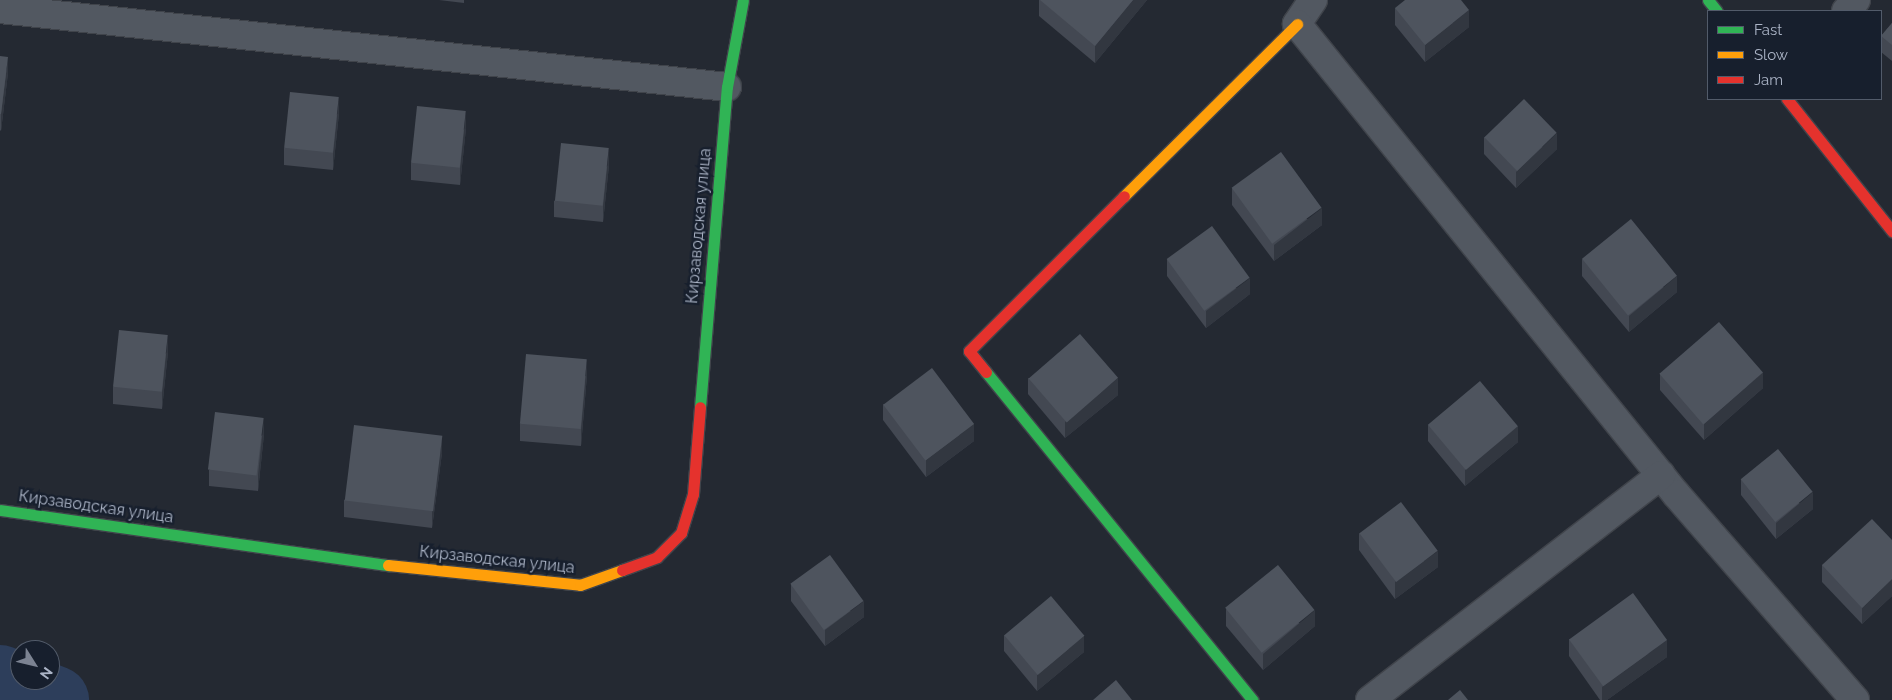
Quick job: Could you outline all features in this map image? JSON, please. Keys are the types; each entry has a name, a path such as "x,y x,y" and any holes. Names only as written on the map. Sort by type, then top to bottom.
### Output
{"street":[{"name":"Кирзаводская улица","path":"0,510 384,565 580,586 658,557 681,533 694,494 727,88 743,0"},
{"path":"1253,700 969,352 1297,24 1313,0"},
{"path":"1708,0 1716,10"},
{"path":"1847,10 1856,0"},
{"path":"0,9 727,88"},
{"path":"1297,24 1661,475 1855,700"},
{"path":"1788,100 1892,231"},
{"path":"1370,700 1661,475"}],"building":[{"path":"1040,0 1133,0 1095,46"},
{"path":"1405,0 1461,0 1469,10 1425,45 1395,8"},
{"path":"1892,23 1892,45 1882,35"},
{"path":"0,56 8,57 1,114 0,114"},
{"path":"290,92 339,97 333,153 284,148"},
{"path":"1524,99 1557,133 1517,171 1484,137"},
{"path":"417,106 466,111 460,168 411,163"},
{"path":"561,143 609,148 603,206 555,201"},
{"path":"1281,152 1322,208 1272,244 1232,188"},
{"path":"1631,219 1677,276 1628,315 1582,259"},
{"path":"1212,226 1250,278 1204,311 1167,259"},
{"path":"1719,322 1763,373 1703,424 1659,374"},
{"path":"119,330 168,335 162,392 113,387"},
{"path":"1080,334 1118,378 1067,422 1029,379"},
{"path":"526,354 587,359 581,429 520,424"},
{"path":"932,368 974,424 925,461 883,405"},
{"path":"1480,381 1518,426 1466,470 1428,425"},
{"path":"215,412 264,418 257,476 208,470"},
{"path":"354,425 442,436 433,511 345,500"},
{"path":"1778,449 1813,492 1775,522 1741,479"},
{"path":"1401,502 1438,551 1396,582 1359,533"},
{"path":"1872,519 1892,540 1892,579 1862,608 1822,565"},
{"path":"830,555 864,601 824,630 790,584"},
{"path":"1278,565 1315,610 1262,653 1225,608"},
{"path":"1633,593 1667,640 1603,686 1569,639"},
{"path":"1051,596 1084,636 1038,675 1004,635"},
{"path":"1116,680 1132,700 1093,700"},
{"path":"1460,690 1468,700 1448,700"}],"waterway":[{"path":"0,679 55,700"}],"traffic: fast":[{"path":"700,407 727,87 743,0"},
{"path":"1708,0 1716,10"},
{"path":"986,372 1253,700"},
{"path":"0,510 388,565"}],"traffic: slow":[{"path":"1124,196 1297,24"},
{"path":"388,565 580,585 622,570"}],"traffic: jam":[{"path":"1788,100 1892,231"},
{"path":"986,372 969,351 1124,196"},
{"path":"622,570 657,557 681,533 693,494 700,407"}]}
